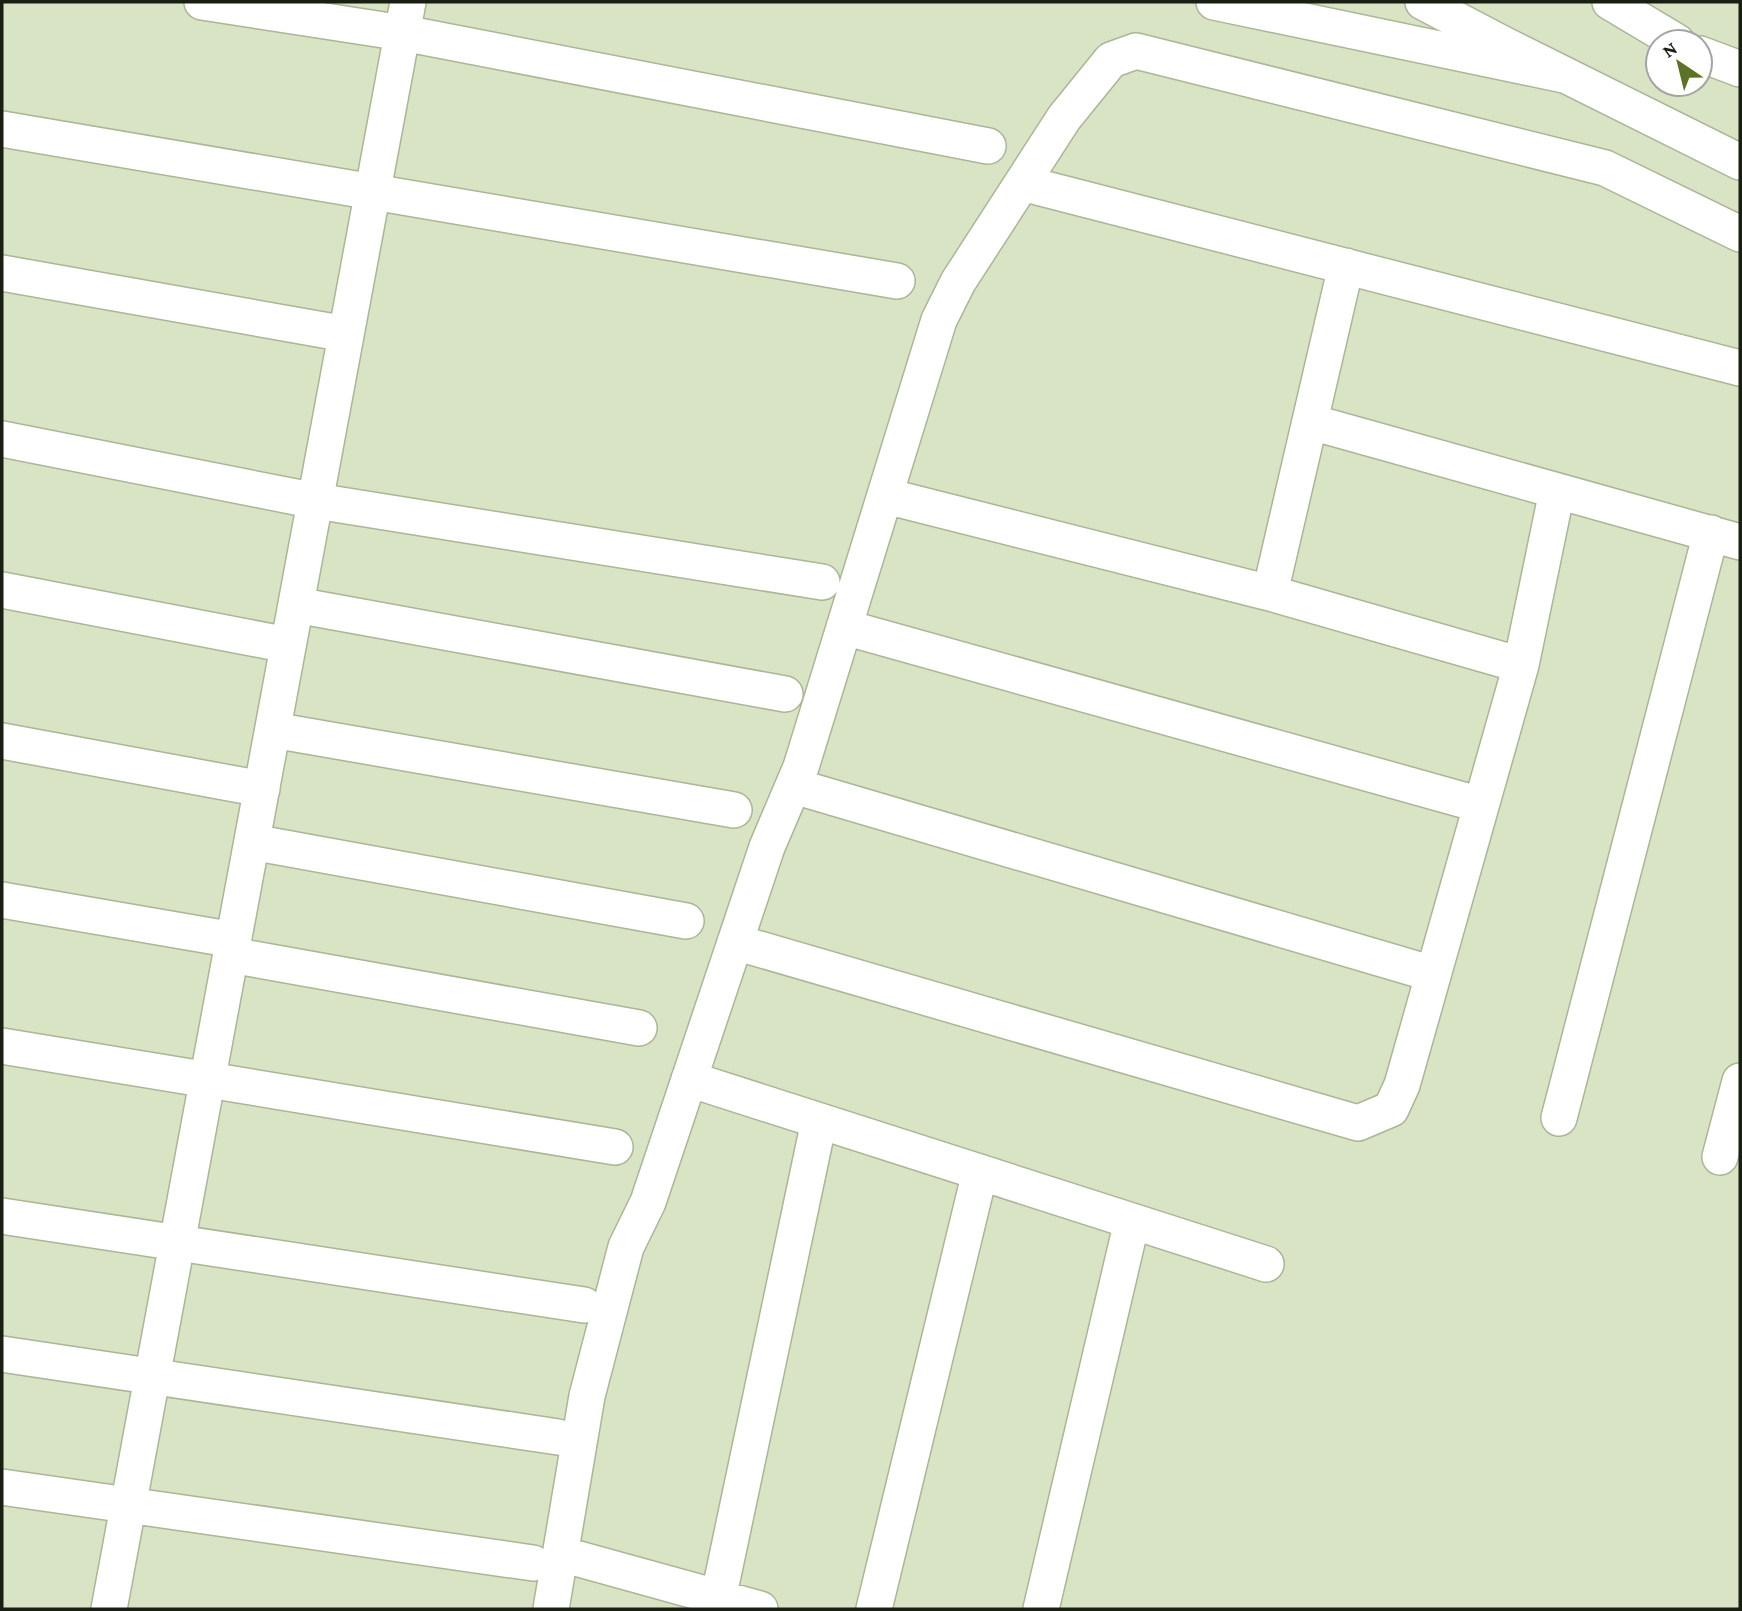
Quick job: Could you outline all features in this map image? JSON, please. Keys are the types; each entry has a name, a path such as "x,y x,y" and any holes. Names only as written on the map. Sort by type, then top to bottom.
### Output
{"street":[{"path":"202,2 405,18 988,146"},
{"path":"1214,2 1564,75"},
{"path":"1423,2 1740,162"},
{"path":"1610,2 1654,28"},
{"path":"109,1609 405,18"},
{"path":"551,1609 547,1558 626,1247 648,1202 767,847 794,786 939,320 958,282 1064,118 1111,60 1136,51 1605,169 1740,234"},
{"path":"1714,59 1740,69"},
{"path":"2,129 897,281"},
{"path":"1022,183 1740,368"},
{"path":"1270,593 1346,266"},
{"path":"2,273 346,334"},
{"path":"1311,422 1726,538 1559,1118"},
{"path":"2,439 316,501 822,582"},
{"path":"735,943 1358,1124 1391,1109 1402,1085 1521,665 1557,491"},
{"path":"886,496 1270,593 1521,665"},
{"path":"2,590 288,645"},
{"path":"296,605 785,694"},
{"path":"844,627 1481,805"},
{"path":"273,730 734,810"},
{"path":"2,741 262,789"},
{"path":"794,786 1433,974"},
{"path":"252,842 686,921"},
{"path":"2,900 639,1028"},
{"path":"2,1045 615,1147"},
{"path":"689,1079 1266,1264"},
{"path":"1720,1157 1740,1081"},
{"path":"717,1603 819,1121"},
{"path":"874,1609 980,1172"},
{"path":"2,1216 584,1305"},
{"path":"1041,1609 1132,1221"},
{"path":"2,1354 558,1437"},
{"path":"2,1488 547,1558 717,1603 761,1609"}]}
